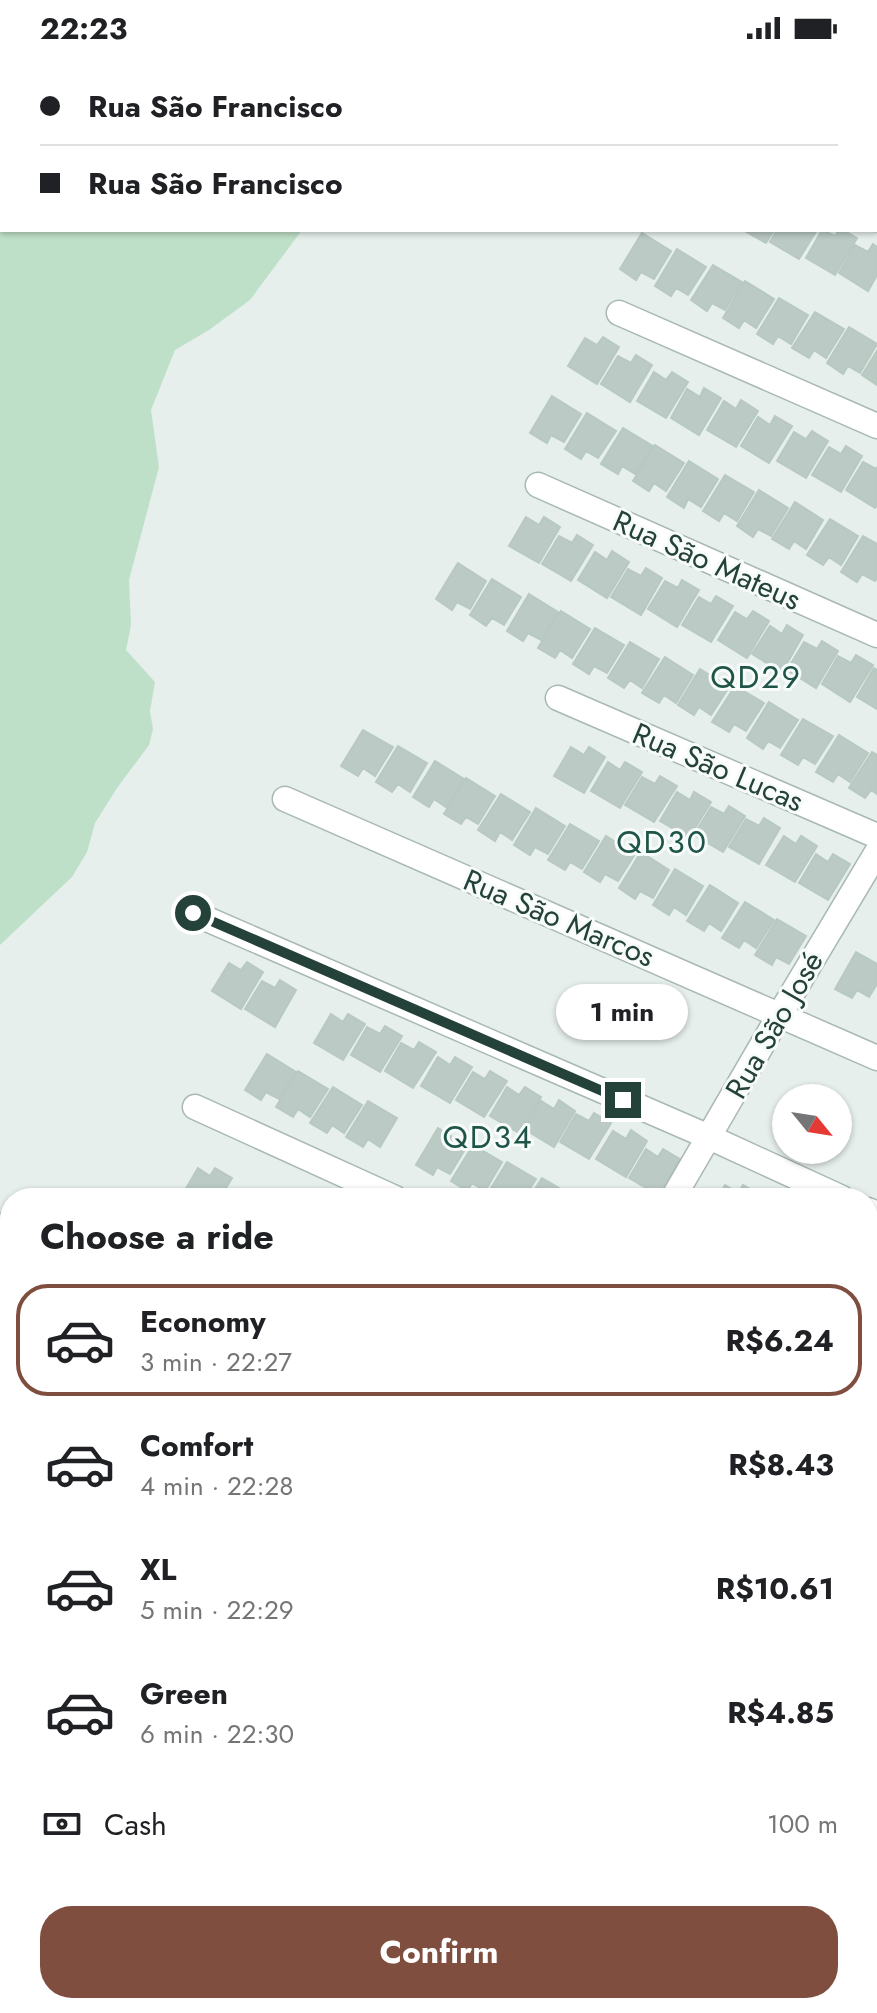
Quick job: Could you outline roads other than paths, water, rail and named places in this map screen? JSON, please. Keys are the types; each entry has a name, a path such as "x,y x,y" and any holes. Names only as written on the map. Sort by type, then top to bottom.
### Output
{"street":[{"path":"619,313 877,426"},
{"name":"Rua São Mateus","path":"538,485 877,635"},
{"name":"Rua São Lucas","path":"558,698 877,836"},
{"name":"Rua São Marcos","path":"285,799 877,1058"},
{"name":"Rua São José","path":"679,1188 877,852"},
{"path":"193,913 820,1188"},
{"path":"195,1107 373,1188"}],"district":[{"name":"QD29","path":"756,677"},
{"name":"QD30","path":"662,842"},
{"name":"QD34","path":"488,1137"}]}
